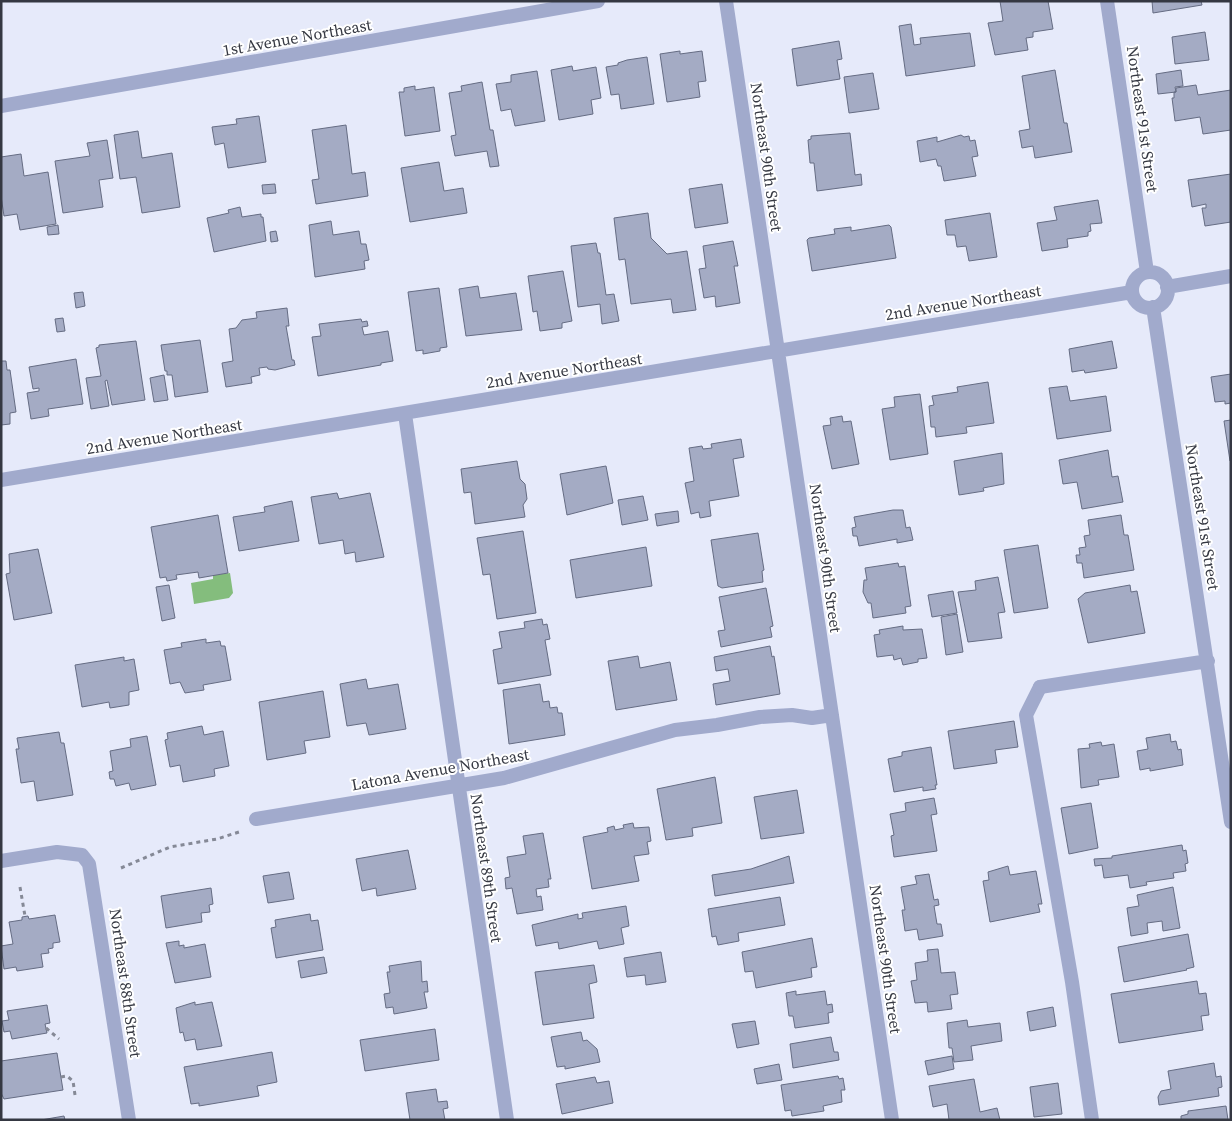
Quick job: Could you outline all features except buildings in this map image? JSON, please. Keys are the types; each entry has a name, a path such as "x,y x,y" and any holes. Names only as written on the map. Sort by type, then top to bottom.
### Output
{"street":[{"name":"1st Avenue Northeast","path":"1,106 598,1"},
{"name":"Northeast 90th Street","path":"726,1 892,1120"},
{"name":"Northeast 91st Street","path":"1107,1 1147,272"},
{"path":"1147,272 1160,275 1167,287 1164,300 1153,307 1139,304 1132,292 1135,279 1147,272"},
{"path":"1167,287 1231,276"},
{"name":"2nd Avenue Northeast","path":"1,480 1132,292"},
{"name":"Northeast 91st Street","path":"1153,307 1231,822"},
{"name":"Northeast 89th Street","path":"405,414 457,786 507,1120"},
{"path":"1092,1120 1072,982 1026,715 1040,687 1208,661"},
{"name":"Latona Avenue Northeast","path":"256,819 504,778 675,730 760,717 792,715 812,718 832,715"},
{"name":"Northeast 88th Street","path":"1,861 57,852 82,854 89,864 129,1120"}],"path":[{"path":"121,868 170,848 232,835 244,830 256,819"},
{"path":"20,887 25,916"},
{"path":"46,1028 59,1039"},
{"path":"61,1077 67,1076 73,1081 75,1095"}],"shaded area":[{"path":"230,573 233,593 229,598 194,604 191,583 213,579 213,575"}]}
